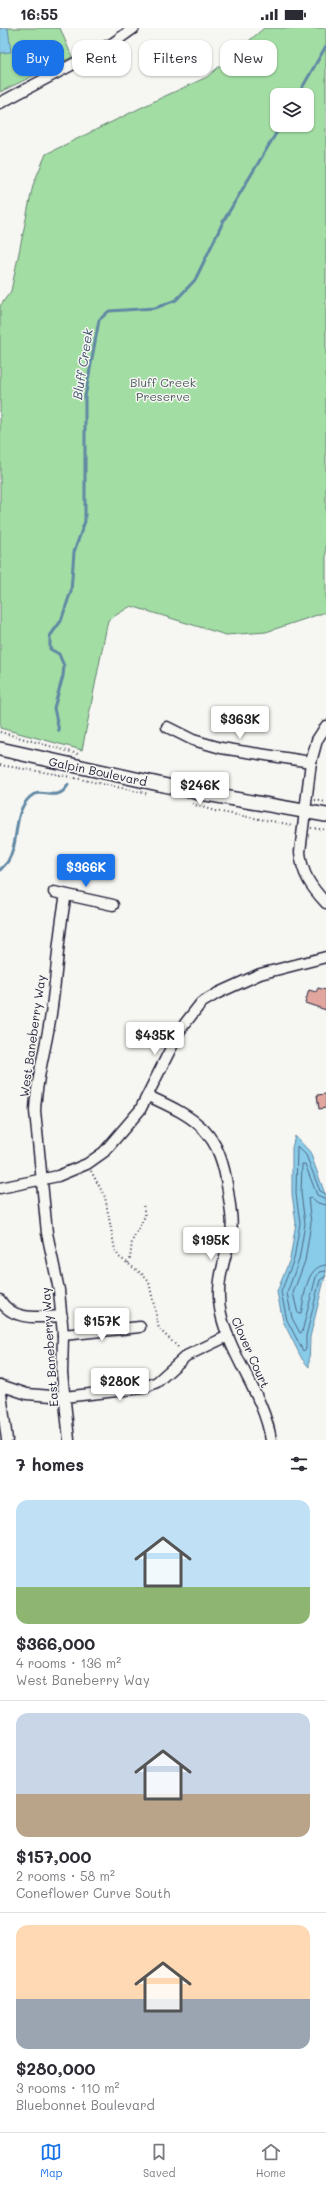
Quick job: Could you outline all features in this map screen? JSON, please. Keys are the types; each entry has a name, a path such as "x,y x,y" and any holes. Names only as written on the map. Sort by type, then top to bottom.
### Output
{"street":[{"path":"0,103 112,43 134,28"},
{"path":"326,726 317,740 311,762 300,852 301,865 306,879 326,903"},
{"path":"166,727 193,740 220,748 311,762"},
{"name":"Galpin Boulevard","path":"4,752 305,813 326,815"},
{"path":"54,892 113,905"},
{"name":"West Baneberry Way","path":"43,1181 35,1111 36,1093 49,1026 59,930 66,895"},
{"path":"0,1188 43,1181 87,1164 104,1152 127,1127 148,1096 180,1030 201,1003 218,993 260,974 326,956"},
{"name":"Clover Court","path":"148,1096 183,1112 198,1123 210,1136 224,1164 232,1225 219,1279 218,1296 221,1314 228,1336 263,1410 269,1427 271,1440"},
{"name":"East Baneberry Way","path":"43,1181 47,1233 59,1290 62,1316 62,1373 69,1440"},
{"path":"0,1300 4,1307 12,1313 25,1317 62,1316"},
{"path":"63,1335 140,1327"},
{"path":"7,1440 0,1385 27,1394 64,1398 143,1388 157,1382 186,1356 228,1336"}],"path":[{"path":"0,732 80,754 84,768"},
{"path":"0,765 32,769 156,796"},
{"path":"186,802 222,812 326,830"},
{"path":"87,1164 105,1197 115,1250 149,1282 159,1329 186,1356"},
{"path":"128,1263 130,1259 132,1241 145,1216 142,1204"}],"green space":[{"path":"0,28 60,28 72,57 64,61 64,40 12,40 12,76 33,76 0,92"},
{"name":"Bluff Creek Preserve","path":"264,28 326,28 326,612 266,632 226,635 131,606 108,620 82,750 0,728 0,306 11,291 33,185 46,154 208,76 212,76 212,73 220,66 220,76 277,76 277,40 250,40"}],"water":[{"path":"0,28 8,28 11,52 0,53"},
{"path":"295,1136 310,1152 326,1197 326,1272 310,1337 309,1367 302,1359 283,1321 277,1292 290,1259 296,1223 292,1194 292,1148"}],"building":[{"path":"318,988 326,990 326,1010 305,1003 309,990 316,992"},
{"path":"326,1094 326,1108 319,1109 317,1095"}],"waterway":[{"name":"Bluff Creek","path":"302,88 326,46"},
{"name":"Bluff Creek","path":"59,731 54,708 63,676 64,666 59,654 50,649 50,636 61,621 71,591 74,552 85,521 85,397 99,320 109,311 155,308 176,300 195,280 224,220 277,132"},
{"name":"Bluff Creek","path":"0,870 8,861 12,853 18,819 24,804 35,794 59,793 64,791 68,785"}]}
